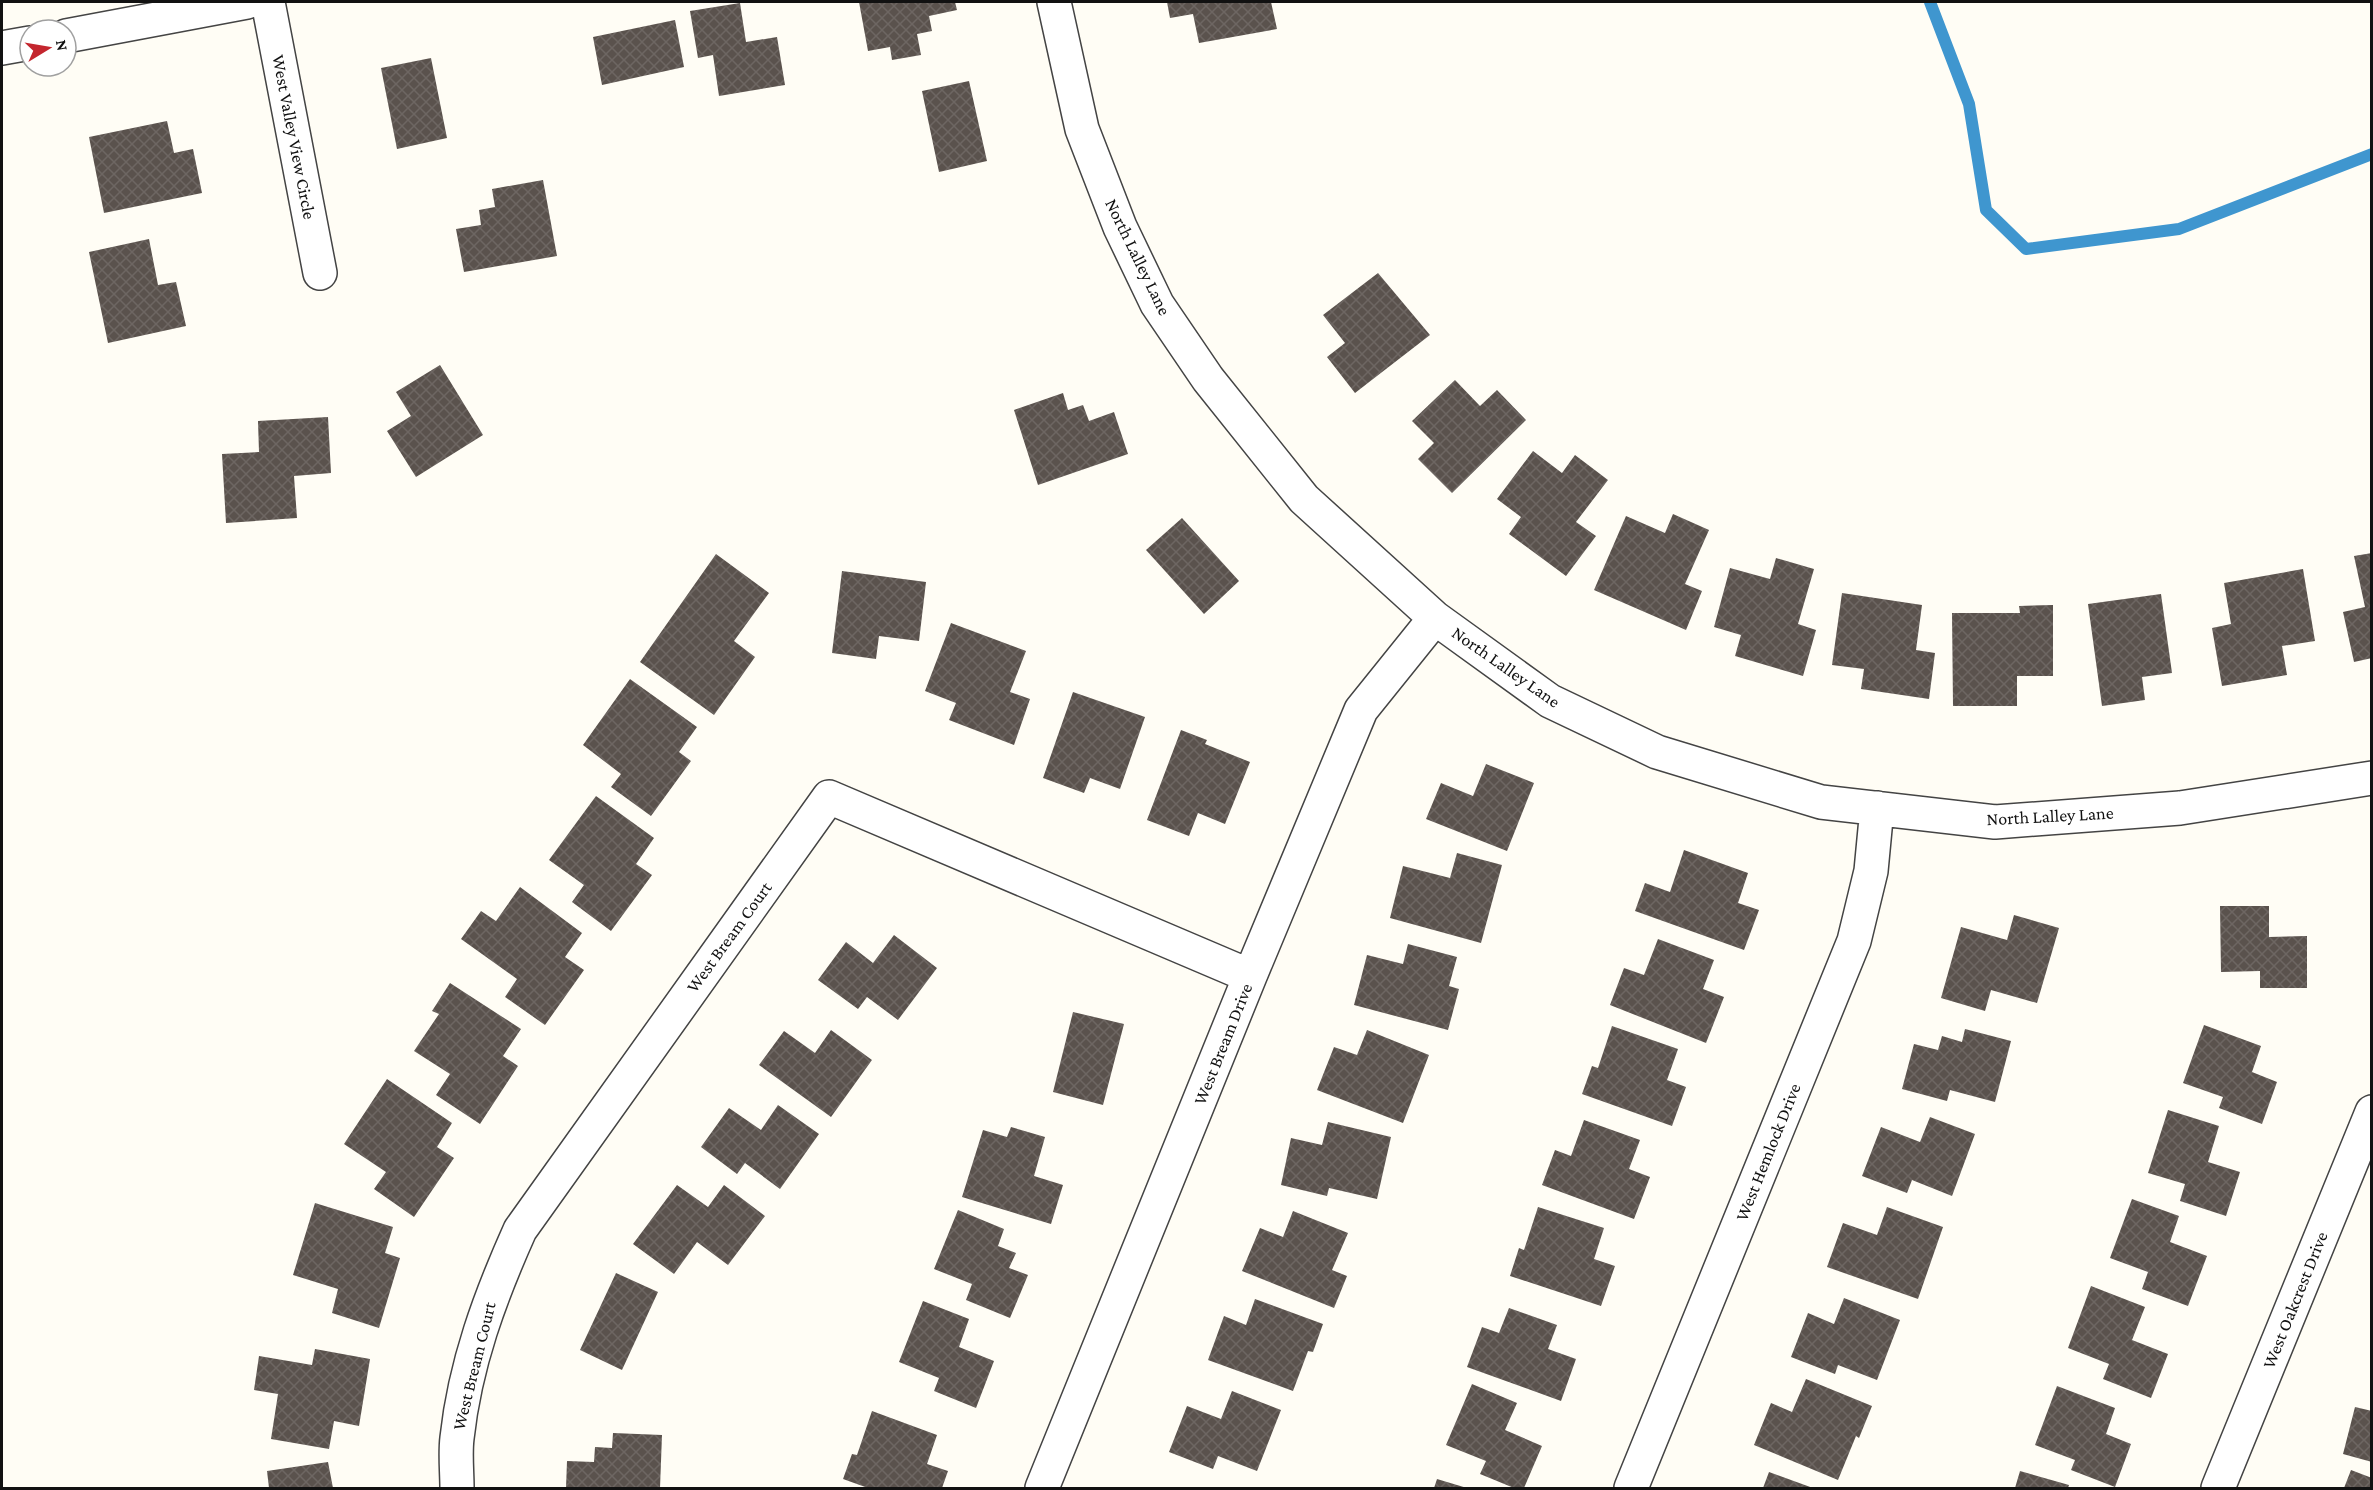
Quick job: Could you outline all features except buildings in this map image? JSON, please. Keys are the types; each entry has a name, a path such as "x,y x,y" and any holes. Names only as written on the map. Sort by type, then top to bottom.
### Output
{"street":[{"path":"78,34 247,2"},
{"name":"West Valley View Circle","path":"268,2 320,273"},
{"name":"North Lalley Lane","path":"1054,2 1083,129 1120,227 1157,304 1208,379 1304,500 1435,618 1550,701 1657,752 1821,801 1995,822 2180,808 2372,778"},
{"path":"2,48 18,45"},
{"name":"West Bream Drive","path":"1042,1488 1361,710 1435,618"},
{"name":"West Bream Court","path":"457,1488 456,1439 478,1333 494,1287 520,1230 829,797 1250,976"},
{"name":"West Hemlock Drive","path":"1631,1488 1854,941 1871,871 1877,808"},
{"name":"West Oakcrest Drive","path":"2218,1488 2372,1112"}],"waterway":[{"path":"1930,2 1969,104 1986,210 2026,249 2179,229 2372,154"}]}
